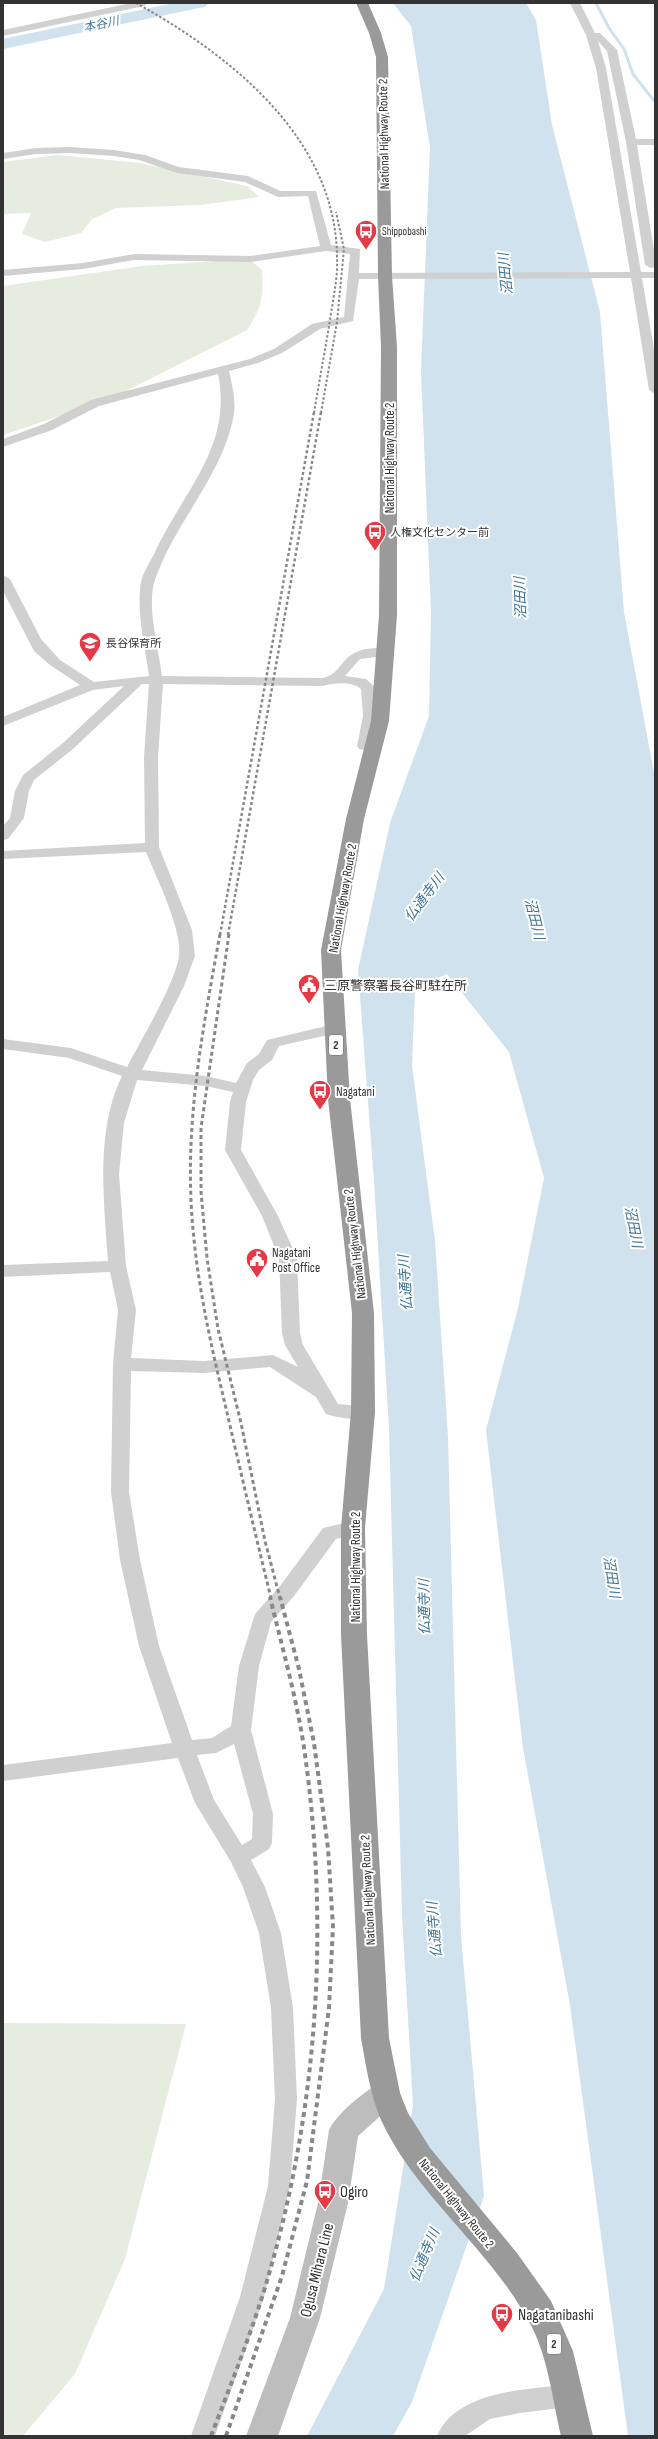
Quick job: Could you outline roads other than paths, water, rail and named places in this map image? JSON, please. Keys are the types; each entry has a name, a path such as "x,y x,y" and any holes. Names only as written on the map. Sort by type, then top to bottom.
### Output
{"highway":[{"name":"National Highway Route 2","path":"362,3 375,33 382,57 394,275 389,347 388,615 384,652 380,721 355,819 331,950 344,1160 363,1313 363,1412 353,1528 354,1634 375,2038 390,2106 420,2157 506,2264 540,2311 557,2351 577,2436"}],"main road":[{"name":"Ogusa Mihara Line","path":"262,2436 305,2318 333,2203 344,2130 390,2106"}],"street":[{"path":"3,34 144,3"},
{"path":"575,3 591,35 601,68 633,275 655,390"},
{"path":"355,276 633,275 653,270 631,142 612,50 597,35"},
{"path":"631,142 655,142"},
{"path":"3,156 50,151 114,153 140,157 177,170 248,179 278,194 312,193 326,248"},
{"path":"643,214 655,215"},
{"path":"3,273 64,266 83,266 134,257 250,258 326,248 356,251 355,276 349,319 316,326 278,352 254,361 95,403 48,427 3,443"},
{"path":"204,2436 252,2297 279,2186 286,2099 282,2008 270,1933 254,1887 239,1857 205,1803 185,1750 149,1646 130,1560 120,1492 122,1364 127,1310 117,1266 110,1174 116,1123 131,1074 176,986 187,956 184,930 152,847 152,757 156,681 146,607 148,581 172,529 213,463 228,413 228,393 223,369"},
{"path":"3,579 31,630 32,639 46,654 91,686"},
{"path":"336,679 351,657 366,652 384,652"},
{"path":"3,722 62,696 91,686 138,680 323,682 336,679 361,682 368,687 370,716 364,746 373,748"},
{"path":"3,836 18,818 22,791 28,778 68,746 138,680"},
{"path":"3,855 152,847"},
{"path":"236,1118 228,1108 232,1087 240,1074 253,1067 266,1056 273,1043 335,1029"},
{"path":"3,1044 71,1053 131,1074 206,1082 232,1087"},
{"path":"253,1067 245,1080 236,1118 233,1150 270,1216 288,1258 291,1333 294,1345 332,1409 343,1412 363,1412"},
{"path":"3,1271 117,1266"},
{"path":"122,1364 204,1367 273,1361 293,1372 324,1396"},
{"path":"239,1857 262,1843 262,1814 241,1730 249,1666 262,1619 287,1591 330,1533 353,1528"},
{"path":"3,1773 216,1745 241,1730"},
{"path":"449,2436 454,2430 482,2409 568,2396"}],"water":[{"path":"393,3 526,3 536,20 552,125 600,312 624,612 655,778 655,2436 628,2436 570,2005 523,1748 486,1430 518,1308 544,1178 509,1052 447,974 415,988 412,1066 435,1241 448,1437 461,1936 484,2196 412,2402 393,2436 307,2436 384,2289 413,2105 402,1915 389,1428 374,1181 358,970 390,823 429,716 431,612 421,371 430,148 411,26"}],"waterway":[{"name":"本谷川","path":"3,44 199,3"},
{"path":"596,3 609,28 624,49 633,74 655,102"}],"railway":[{"path":"136,3 172,24 207,48 241,75 271,105 298,138 318,174 332,214 337,265 334,296 314,413"},
{"path":"321,413 337,322 344,249 336,212"},
{"path":"220,935 314,412"},
{"path":"228,935 321,412"},
{"path":"220,934 208,1000 194,1099 190,1166 191,1200 195,1252 208,1328 271,1598"},
{"path":"229,934 201,1128 201,1192 207,1258 218,1329 241,1423 265,1541 280,1598"},
{"path":"211,2436 257,2312 281,2229 295,2163 306,2097 313,2030 317,1963 317,1896 313,1829 303,1741 270,1597"},
{"path":"226,2436 282,2276 307,2181 329,2008 333,1927 328,1848 314,1743 299,1669 280,1597"}],"place":[{"name":"Shippobashi","path":"366,250"},
{"name":"人権文化センター前","path":"375,552"},
{"name":"長谷保育所","path":"90,662"},
{"name":"三原警察署長谷町駐在所","path":"309,1004"},
{"name":"Nagatani","path":"320,1110"},
{"name":"Nagatani Post Office","path":"257,1278"},
{"name":"Ogiro","path":"325,2210"},
{"name":"Nagatanibashi","path":"502,2334"}],"water label":[{"name":"沼田川","path":"505,274"},
{"name":"沼田川","path":"520,598"},
{"name":"仏通寺川","path":"424,897"},
{"name":"沼田川","path":"535,919"},
{"name":"沼田川","path":"634,1227"},
{"name":"仏通寺川","path":"405,1283"},
{"name":"沼田川","path":"612,1577"},
{"name":"仏通寺川","path":"424,1607"},
{"name":"仏通寺川","path":"434,1930"},
{"name":"仏通寺川","path":"424,2255"}]}
